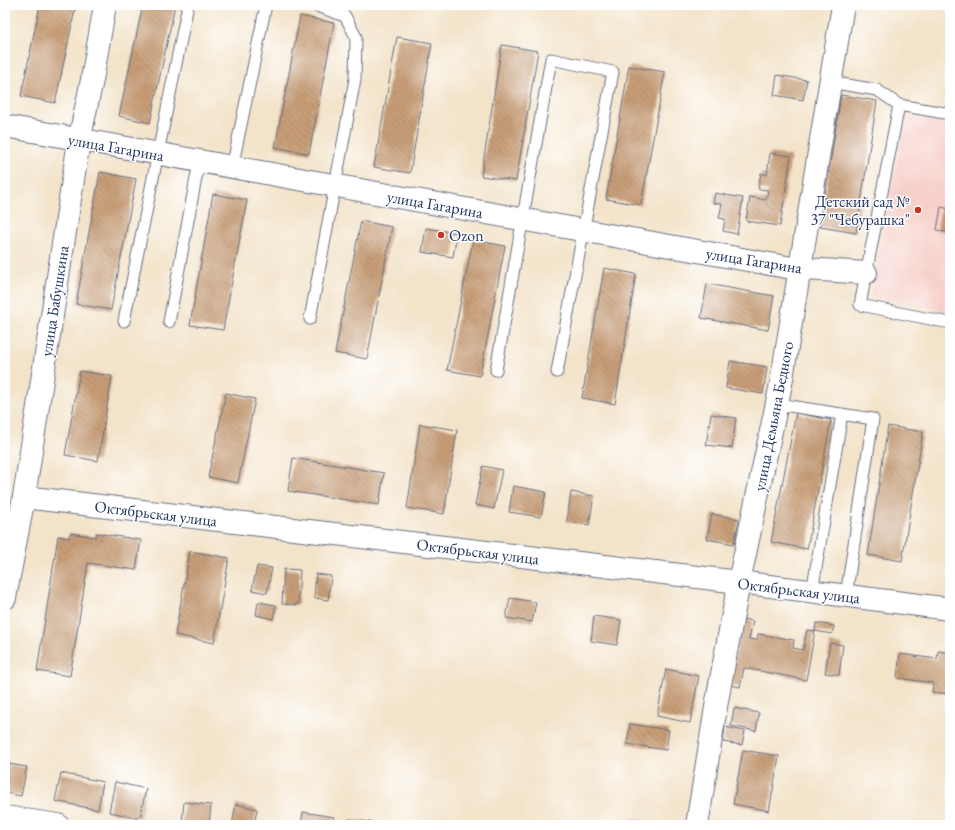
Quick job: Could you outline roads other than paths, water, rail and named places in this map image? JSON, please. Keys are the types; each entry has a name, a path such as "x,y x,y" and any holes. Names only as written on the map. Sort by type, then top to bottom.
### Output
{"street":[{"name":"улица Бабушкина","path":"5,598 14,496 79,141 92,80 104,5"},
{"name":"улица Демьяна Бедного","path":"698,825 717,701 739,582 777,404 843,5"},
{"name":"улица Гагарина","path":"5,126 79,141 800,268 866,273"},
{"name":"Октябрьская улица","path":"14,496 739,582 950,609"},
{"path":"5,817 58,825"}],"lane":[{"path":"124,321 188,5"},
{"path":"232,168 266,5"},
{"path":"310,319 355,79 356,37 344,16 314,5"},
{"path":"496,370 551,59 613,72 557,372"},
{"path":"830,82 877,90 898,106 950,114"},
{"path":"898,106 860,305 950,323"},
{"path":"169,322 199,162"},
{"path":"777,404 873,419 846,596"},
{"path":"812,592 842,414"}],"place":[{"name":"Детский сад № 37 \"Чебурашка\"","path":"918,210"},
{"name":"Ozon","path":"441,235"}]}
